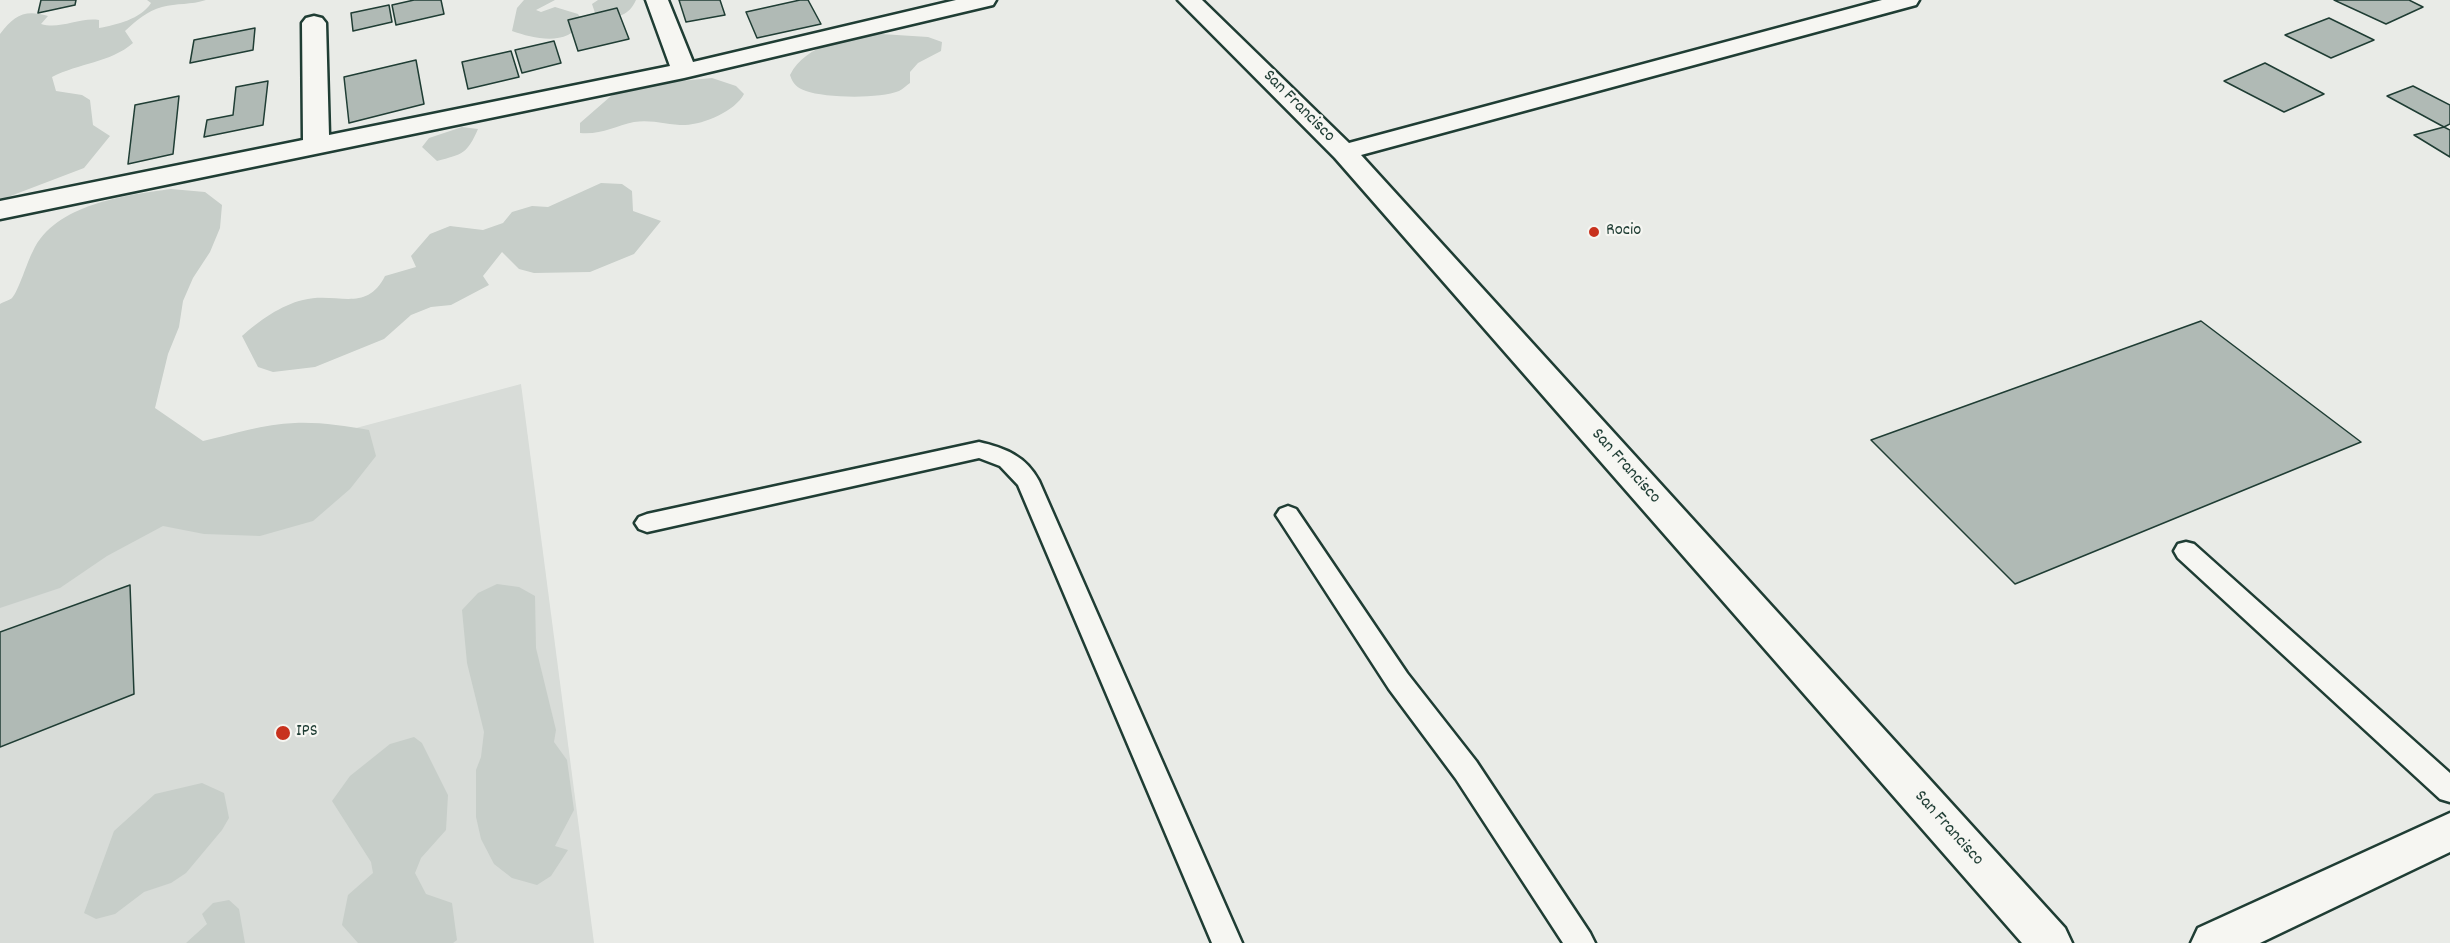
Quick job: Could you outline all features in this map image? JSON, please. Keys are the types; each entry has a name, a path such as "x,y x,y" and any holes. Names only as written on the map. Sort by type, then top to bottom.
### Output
{"main road":[{"path":"657,0 684,71"},
{"path":"0,210 684,71 985,0"},
{"name":"San Francisco","path":"1189,0 1344,152 2050,943"},
{"path":"1344,152 1908,0"},
{"path":"314,23 315,146"},
{"path":"2213,943 2450,832"}],"lane":[{"path":"646,523 979,450 1014,462 1028,481 1227,943"},
{"path":"1288,515 1398,681 1466,770 1580,943"},
{"path":"2186,551 2450,790"}],"shaded area":[{"path":"147,0 206,0 151,11 125,31 133,43 124,50 52,77 56,91 82,95 90,100 93,125 110,136 84,168 0,200 0,34 15,18 33,13 48,16 41,24 62,25 84,20 99,20 99,28 113,25 128,20 147,9 151,3"},
{"path":"524,0 555,0 536,10 541,12 555,7 578,14 582,21 576,29 560,38 541,38 512,31 517,8"},
{"path":"598,0 636,0 626,13 602,19 595,13 592,4"},
{"path":"881,34 928,37 942,42 941,51 918,63 910,72 910,83 890,94 852,97 826,95 803,90 792,81 790,75 797,64 817,49 842,40"},
{"path":"712,78 736,86 744,94 734,106 719,116 685,125 640,121 601,131 580,133 580,123 611,96 660,83"},
{"path":"462,127 478,129 471,144 463,152 437,161 422,147 429,138"},
{"path":"601,183 622,184 632,191 633,211 661,221 634,254 590,272 534,273 519,269 502,252 483,276 489,285 451,305 431,307 411,315 384,339 315,367 273,372 258,367 242,336 271,314 295,302 315,298 349,299 369,295 385,276 416,267 411,256 430,234 450,226 483,230 503,223 512,212 532,206 548,207"},
{"path":"171,189 205,192 222,205 220,228 210,252 193,278 183,301 179,327 168,354 155,408 203,441 260,427 295,423 369,430 376,456 350,489 313,521 260,536 204,534 163,526 107,556 60,588 0,608 0,304 12,298 33,251 43,235 58,222 74,212 113,199"},
{"name":"IPS","path":"521,384 594,943 0,943 0,523"},
{"path":"497,584 519,587 535,596 536,648 556,730 554,742 567,760 574,810 555,846 568,850 551,876 537,885 512,878 494,864 481,839 476,817 476,770 481,757 484,732 467,663 462,610 478,593"},
{"path":"414,737 422,743 448,795 446,830 421,858 415,873 426,894 452,903 457,940 453,943 358,943 342,925 348,895 373,873 371,862 332,801 350,776 390,744"},
{"path":"202,783 224,793 229,818 222,830 186,873 171,883 144,892 115,914 96,919 84,913 114,831 155,794"},
{"path":"229,900 239,909 245,943 186,943 207,924 202,914 213,903"}],"building":[{"path":"41,0 76,0 75,5 38,13"},
{"path":"414,0 441,0 444,14 396,25 392,5"},
{"path":"679,0 720,0 725,15 686,22"},
{"path":"808,0 821,24 757,38 746,12"},
{"path":"2334,0 2409,0 2423,7 2386,24"},
{"path":"389,5 392,22 353,31 351,13"},
{"path":"617,8 629,39 578,51 568,20"},
{"path":"2329,18 2374,40 2331,58 2285,35"},
{"path":"255,28 253,50 190,63 194,40"},
{"path":"554,41 561,63 522,73 515,50"},
{"path":"511,51 519,77 468,89 462,62"},
{"path":"416,60 424,104 349,123 344,77"},
{"path":"2265,63 2324,94 2284,112 2224,81"},
{"path":"268,81 263,125 204,137 207,120 233,115 236,87"},
{"path":"2413,86 2450,105 2450,124 2444,127 2387,96"},
{"path":"179,96 173,154 128,164 135,105"},
{"path":"2444,127 2450,130 2450,157 2414,135"},
{"path":"2201,321 2361,442 2015,584 1871,440"},
{"path":"130,585 134,694 0,747 0,632"}],"place":[{"name":"Rocio","path":"1594,232"},
{"name":"IPS","path":"283,733"}]}
